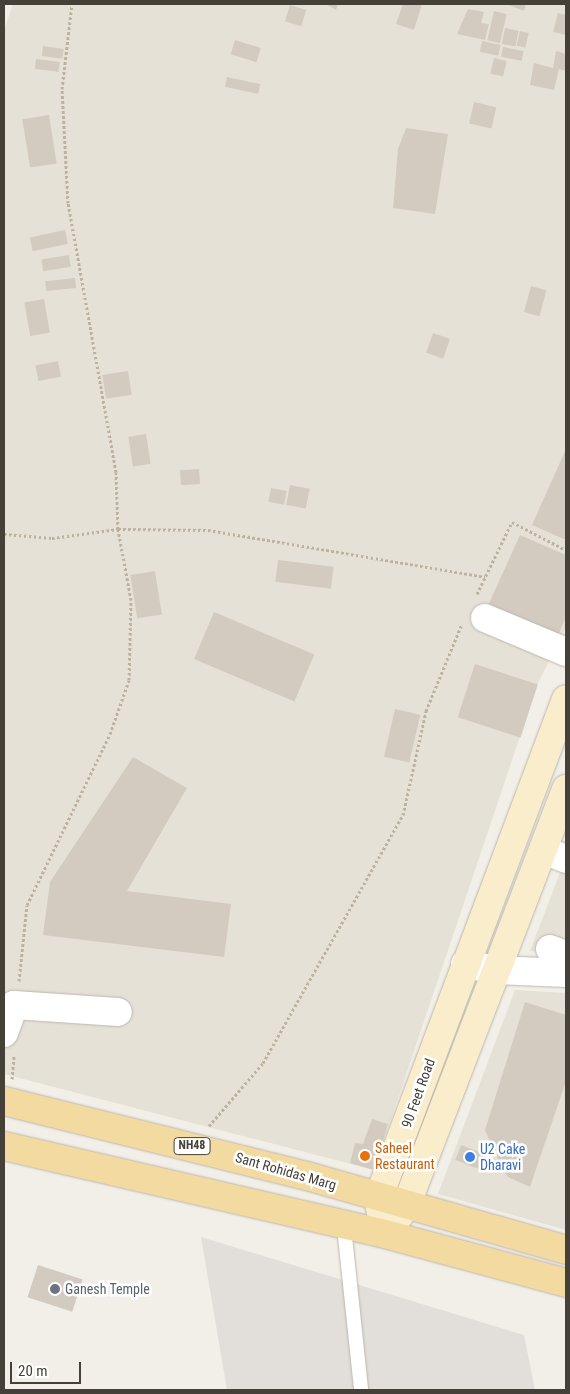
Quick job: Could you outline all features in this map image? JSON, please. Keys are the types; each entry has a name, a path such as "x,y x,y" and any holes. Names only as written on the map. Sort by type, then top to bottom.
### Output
{"main road":[{"name":"90 Feet Road","path":"378,1199 465,964 566,703"},
{"name":"90 Feet Road","path":"386,1234 406,1206 496,970 555,850 566,789"},
{"name":"Sant Rohidas Marg","path":"7,1102 192,1146 566,1250"},
{"path":"114,1173 126,1130"},
{"path":"4,1146 344,1227 386,1234 566,1283"},
{"path":"378,1199 386,1234"}],"street":[{"path":"474,614 566,652"},
{"path":"465,964 496,970 566,974"},
{"path":"9,1039 10,1009 17,1005 118,1012"}],"lane":[{"path":"344,1227 361,1390"}],"path":[{"path":"17,1005 27,905 110,734 129,680 131,600 118,529 116,472 68,204 62,89 72,4"},
{"path":"192,1146 263,1063 403,815 426,711 474,614 485,577 512,522 566,550"},
{"path":"4,534 52,538 118,529 208,530 485,577"},
{"path":"7,1102 9,1039"}],"shaded area":[{"path":"13,4 566,4 566,627 538,683 374,1170 4,1074 4,30"},
{"path":"566,857 566,955 530,951"},
{"path":"515,990 566,993 566,1230 438,1194"},
{"path":"201,1237 524,1335 535,1390 227,1390"}],"building":[{"path":"326,4 338,4 336,10"},
{"path":"403,4 422,4 414,30 396,24"},
{"path":"506,4 526,4 524,11"},
{"path":"290,5 306,10 301,26 285,21"},
{"path":"468,9 484,12 481,23 489,24 485,40 457,34"},
{"path":"494,11 507,14 500,43 487,40"},
{"path":"558,13 566,15 566,35 553,32"},
{"path":"505,28 519,31 515,47 502,44"},
{"path":"520,31 529,33 525,48 517,46"},
{"path":"235,40 261,48 256,62 231,54"},
{"path":"482,41 501,45 498,56 480,52"},
{"path":"43,46 64,49 62,59 42,56"},
{"path":"503,47 524,51 522,61 501,57"},
{"path":"556,51 566,54 566,71 559,69 554,90 530,85 534,63 553,68"},
{"path":"494,58 507,61 503,77 490,74"},
{"path":"36,59 60,62 59,72 35,69"},
{"path":"227,77 260,84 258,94 225,87"},
{"path":"474,102 496,107 491,129 469,123"},
{"path":"49,115 57,163 30,168 22,119"},
{"path":"406,128 448,134 435,214 393,208 398,149"},
{"path":"65,230 68,244 33,251 30,237"},
{"path":"69,255 71,267 43,271 41,259"},
{"path":"75,278 76,288 46,291 45,281"},
{"path":"531,286 546,290 539,316 524,312"},
{"path":"44,299 50,332 30,336 24,302"},
{"path":"433,333 450,339 443,359 426,353"},
{"path":"58,361 61,377 38,381 35,365"},
{"path":"128,371 132,395 106,399 102,375"},
{"path":"146,434 151,464 133,466 128,437"},
{"path":"566,449 566,540 532,525"},
{"path":"199,469 200,484 181,485 180,470"},
{"path":"290,485 310,489 306,508 286,505"},
{"path":"271,488 287,491 284,505 268,502"},
{"path":"520,535 566,555 566,617 556,640 486,610"},
{"path":"278,560 334,567 331,589 275,582"},
{"path":"155,571 162,614 137,618 130,575"},
{"path":"214,612 314,655 294,702 194,659"},
{"path":"475,664 538,684 520,738 458,717"},
{"path":"395,709 420,715 409,763 384,757"},
{"path":"133,757 187,788 127,891 231,904 224,957 43,935 50,882"},
{"path":"525,1002 566,1015 566,1081 530,1187 508,1177 502,1169 485,1130"},
{"path":"372,1119 388,1124 374,1170 350,1163 355,1143 363,1144"},
{"name":"U2 Cake Dharavi","path":"461,1145 485,1154 480,1169 455,1160"},
{"name":"Ganesh Temple","path":"38,1265 83,1280 72,1312 27,1297"}],"place":[{"name":"Saheel Restaurant","path":"365,1156"},
{"name":"U2 Cake Dharavi","path":"470,1157"},
{"name":"Ganesh Temple","path":"55,1289"}]}
